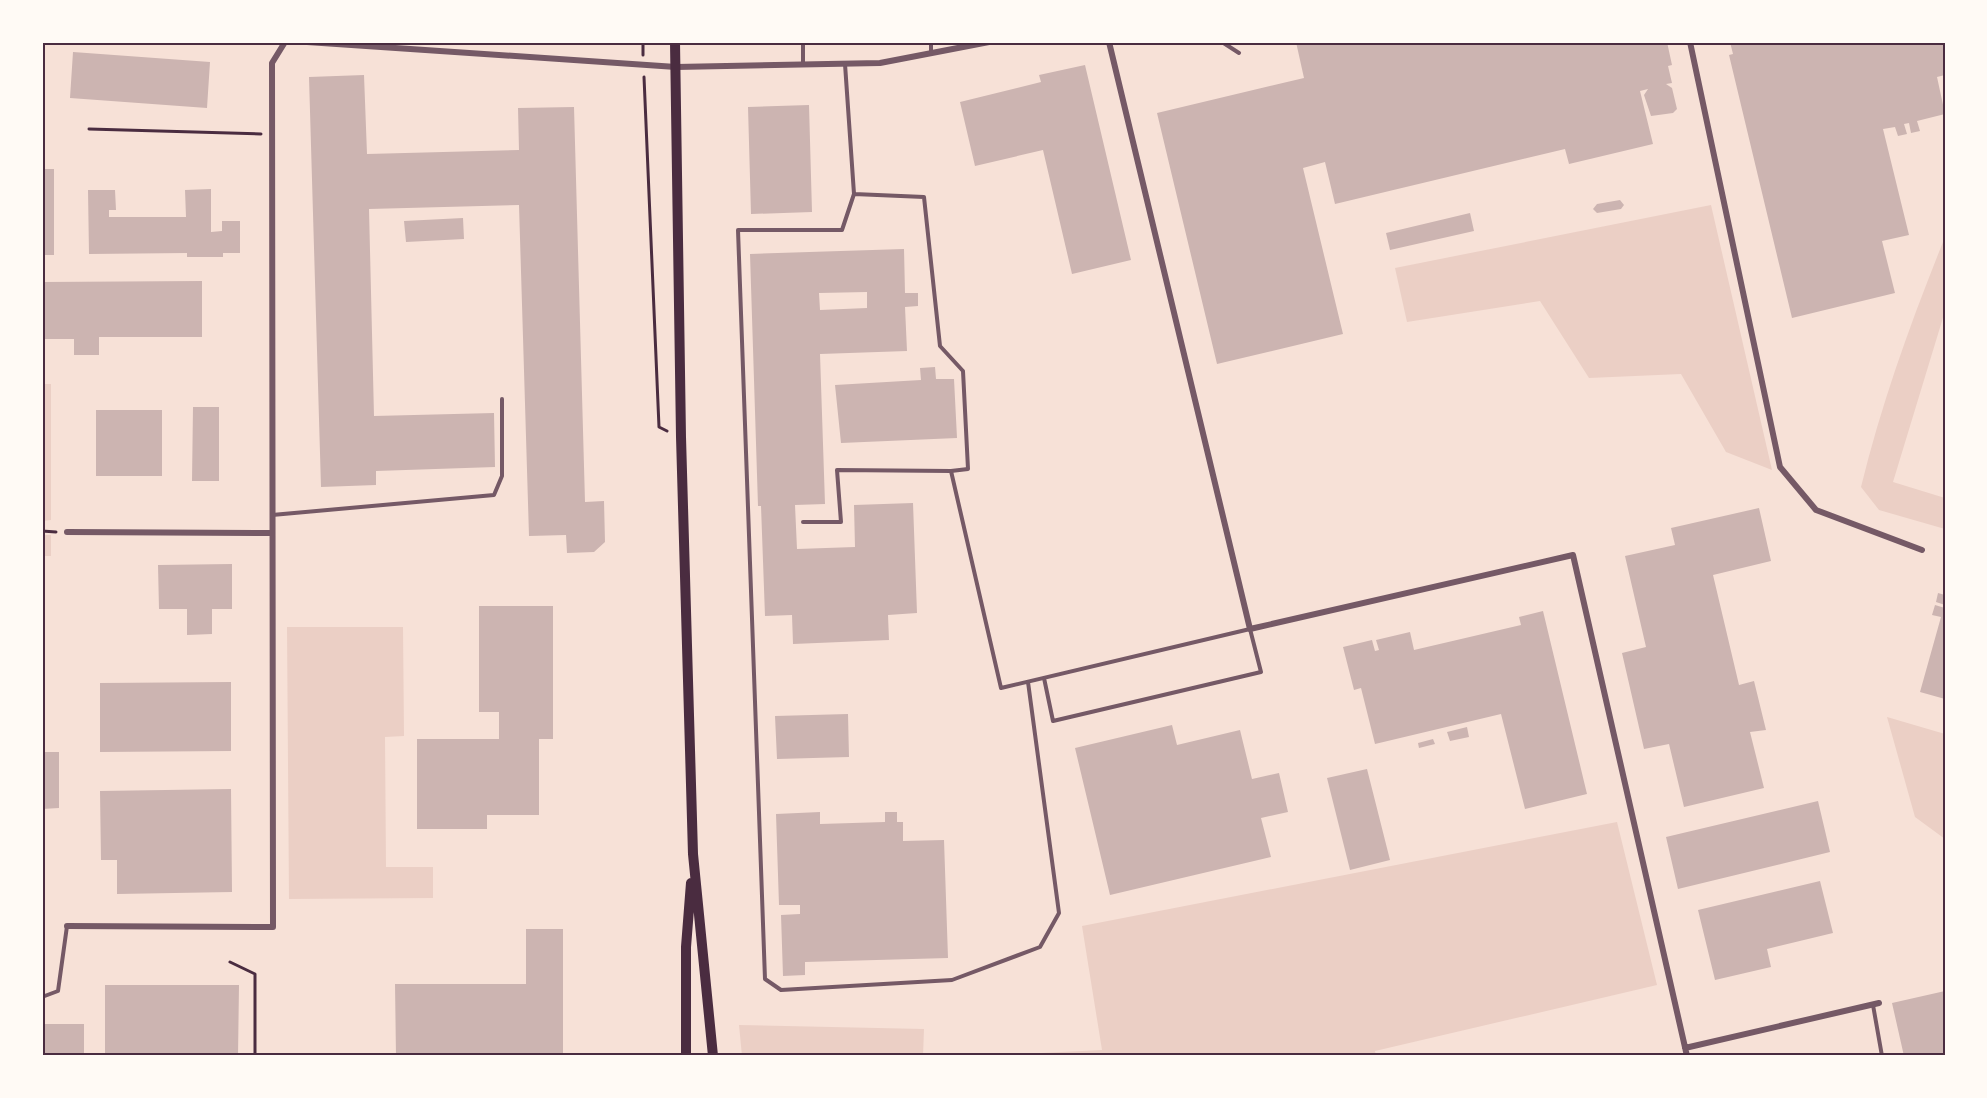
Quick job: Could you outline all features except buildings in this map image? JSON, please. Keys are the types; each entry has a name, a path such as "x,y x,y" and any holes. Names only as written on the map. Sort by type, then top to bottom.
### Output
{"main road":[{"path":"675,42 681,437 693,854 713,1056"},
{"path":"687,1056 686,947 693,854"}],"street":[{"path":"67,926 273,927 272,63 285,42"},
{"path":"307,42 676,67 880,63 989,42"},
{"path":"1109,42 1250,629 1573,555 1687,1056"},
{"path":"1690,42 1780,466 1816,510 1922,550"},
{"path":"67,532 271,533"},
{"path":"1685,1048 1876,1003"}],"lane":[{"path":"803,42 803,64"},
{"path":"931,42 931,54"},
{"path":"1222,42 1239,53"},
{"path":"845,64 854,194 842,230 738,230 765,979 782,990 952,980 1040,947 1059,913 1028,682"},
{"path":"803,522 841,522 837,470 951,471 968,469 963,371 940,346 924,197 854,194"},
{"path":"271,514 494,495 502,476 502,399"},
{"path":"951,471 1001,688 1250,629 1261,672 1053,721 1044,678"},
{"path":"42,997 58,991 67,926"},
{"path":"1876,1003 1882,1056"}],"path":[{"path":"643,42 659,427 681,437"},
{"path":"89,129 272,135"},
{"path":"230,962 255,974 255,1056"}],"shaded area":[{"path":"1711,205 1772,470 1726,452 1681,374 1589,378 1540,301 1407,322 1395,268"},
{"path":"1945,237 1945,311 1893,482 1945,498 1945,529 1879,510 1861,487 1898,360"},
{"path":"42,384 51,384 51,520 42,521"},
{"path":"42,535 51,535 51,556 42,556"},
{"path":"287,627 403,627 404,736 385,737 386,867 433,867 433,898 289,899"},
{"path":"1887,717 1945,734 1945,839 1915,817"},
{"path":"1617,822 1657,985 1375,1051 1376,1056 982,1056 1102,1050 1082,926"},
{"path":"739,1025 924,1029 923,1056 742,1056"}]}
